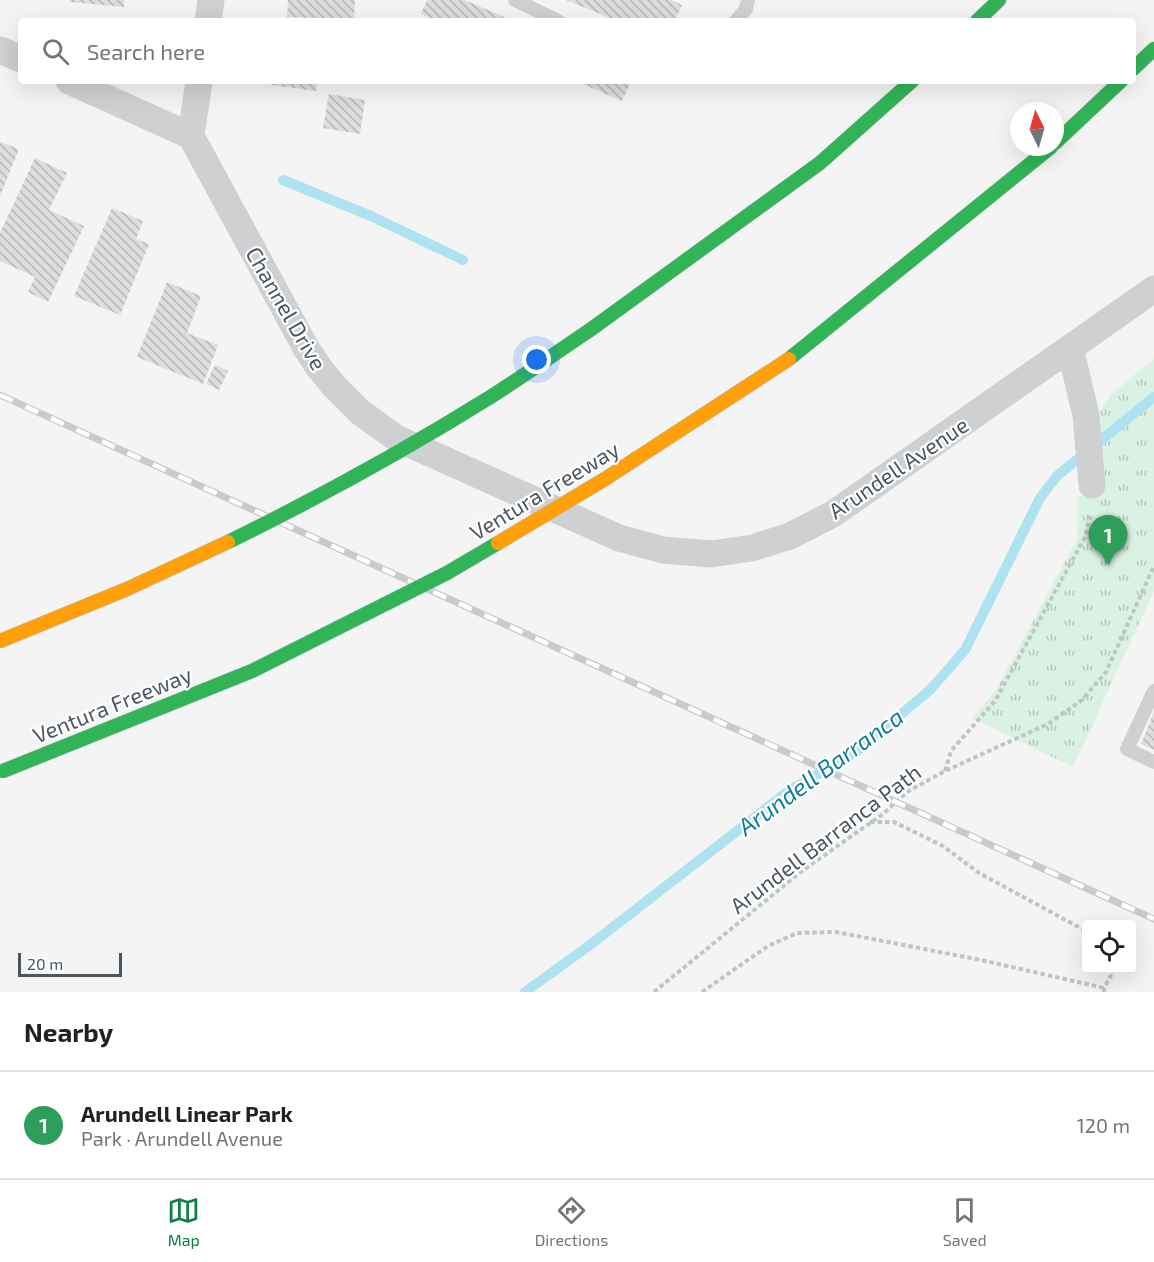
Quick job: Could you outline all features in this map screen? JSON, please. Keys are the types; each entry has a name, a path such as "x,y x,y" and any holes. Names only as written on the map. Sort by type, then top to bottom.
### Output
{"highway":[{"path":"980,18 999,0"},
{"path":"1136,66 1154,49"},
{"path":"0,641 63,617 202,553 344,482 492,396 590,330 820,163 909,84"},
{"path":"1064,134 1117,84"},
{"name":"Ventura Freeway","path":"2,771 252,671 447,573 605,479 789,359 1040,156"}],"street":[{"path":"208,18 211,0"},
{"path":"0,50 18,58"},
{"path":"76,84 190,136 199,84"},
{"name":"Channel Drive","path":"190,136 306,348 328,379 360,412 396,438 619,538 663,550 711,554"},
{"name":"Arundell Avenue","path":"711,554 752,548 790,536 833,514 1154,289"},
{"path":"1070,348 1086,415 1092,485"}],"lane":[{"path":"515,0 552,18"},
{"path":"738,18 746,9 748,0"},
{"path":"1154,691 1127,749 1154,762"}],"path":[{"path":"945,771 951,751 995,701 1084,537 1092,507 1092,485"},
{"name":"Arundell Barranca Path","path":"654,992 802,871 883,814 907,792 945,771 1048,724 1082,700 1106,672 1154,566"},
{"path":"869,822 894,822 943,846 979,873 1082,929"},
{"path":"702,992 768,946 797,933 836,932 981,960 1104,990 1112,974"}],"green space":[{"path":"1154,359 1154,591 1073,767 972,718 996,690 1077,539 1078,497 1105,477 1100,410 1111,394"}],"building":[{"path":"70,0 124,0 124,7 70,2"},
{"path":"288,0 355,0 354,18 287,17"},
{"path":"427,0 465,0 506,18 430,18 421,14"},
{"path":"566,0 671,0 682,5 676,18 610,18"},
{"path":"271,84 317,84 316,91"},
{"path":"583,84 630,84 622,101"},
{"path":"329,94 365,100 360,134 323,128"},
{"path":"0,142 19,149 0,196"},
{"path":"35,158 67,173 49,210 84,226 48,302 28,292 35,277 0,261 0,233"},
{"path":"112,208 143,221 136,239 149,244 120,315 74,296"},
{"path":"167,282 201,296 187,333 218,345 203,384 137,357"},
{"path":"215,365 228,371 219,390 206,384"},
{"path":"1154,712 1154,750 1141,744"}],"waterway":[{"path":"283,180 371,216 463,260"},
{"name":"Arundell Barranca","path":"525,992 590,945 790,790 856,752 930,690 965,650 1040,498 1057,476 1154,397"}],"railway":[{"path":"0,395 1154,919"}],"traffic: fast":[{"path":"980,18 999,0"},
{"path":"1136,66 1154,49"},
{"path":"590,330 820,163 909,84"},
{"path":"1064,135 1118,84"},
{"path":"789,359 1040,156"},
{"path":"228,542 428,435 504,388 590,330"},
{"path":"3,771 252,671 447,573 498,543"}],"traffic: slow":[{"path":"498,543 605,479 789,359"},
{"path":"0,641 127,589 228,542"}],"place":[{"name":"Arundell Linear Park","path":"1108,565"}]}
